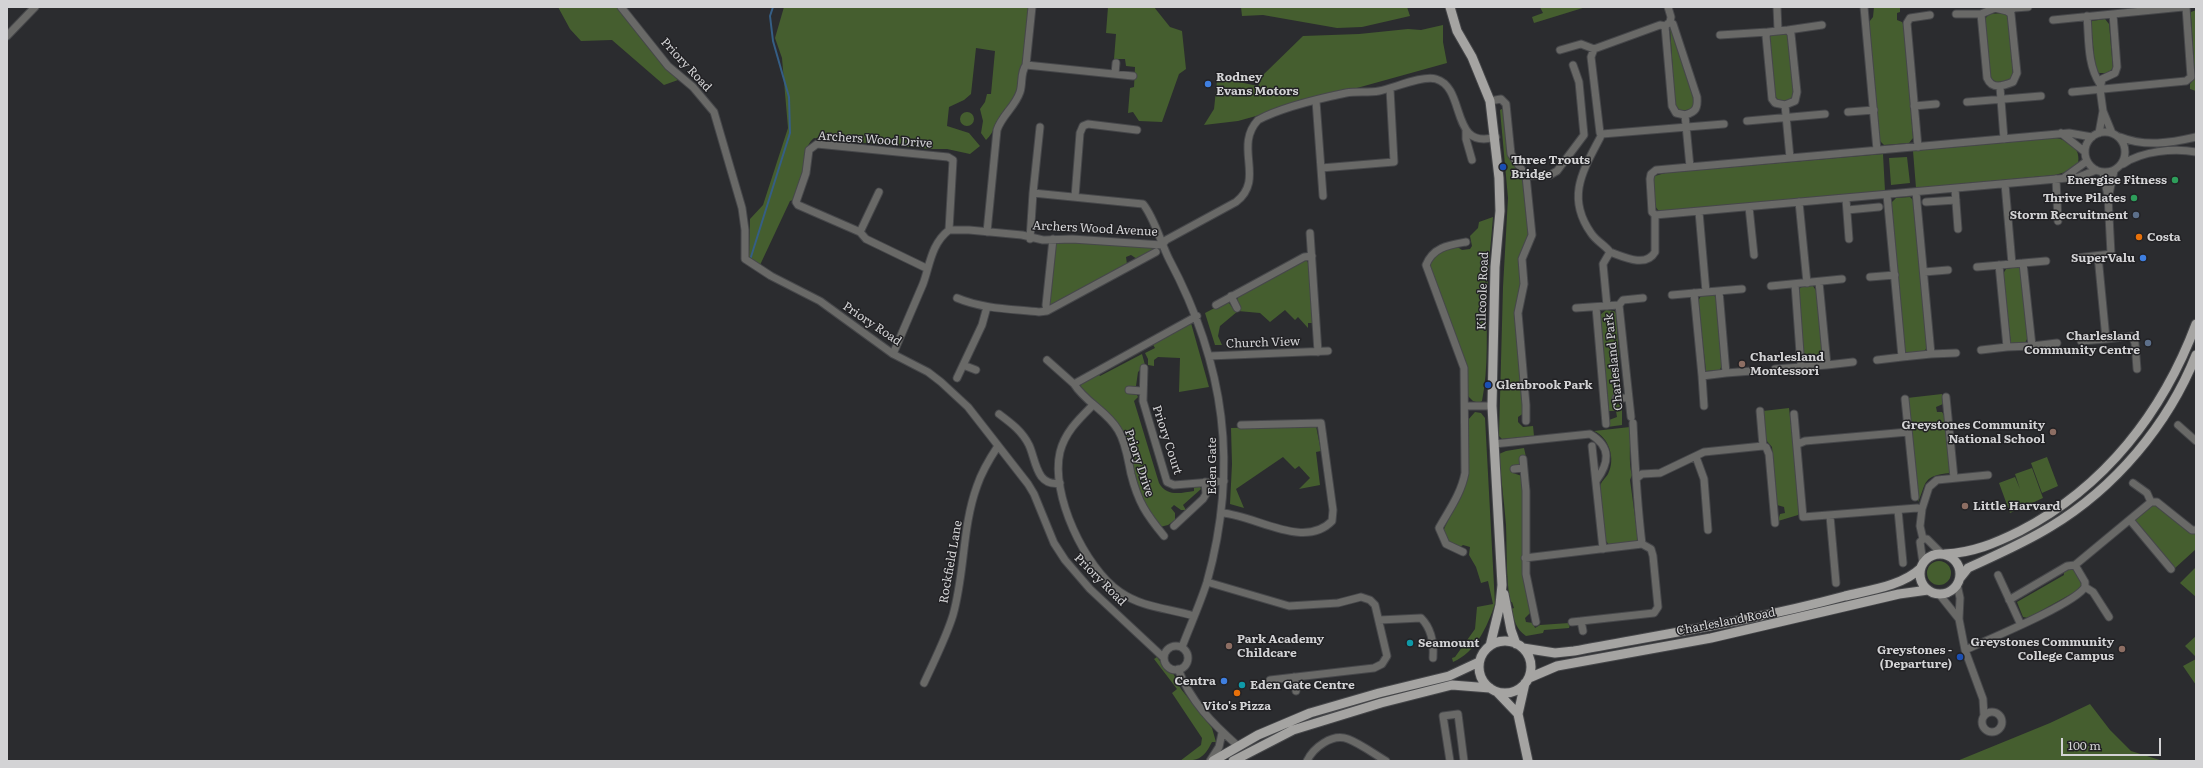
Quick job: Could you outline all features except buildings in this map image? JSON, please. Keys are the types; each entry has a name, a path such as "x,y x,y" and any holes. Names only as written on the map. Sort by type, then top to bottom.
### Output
{"main road":[{"name":"Kilcoole Road","path":"1450,7 1458,31 1472,57 1490,101 1496,137 1500,178 1500,211 1495,267 1492,406 1502,585"},
{"path":"2196,324 2180,366 2150,417 2117,458 2066,503 2036,523 2009,537 1965,554 1943,554 1931,556 1922,566 1921,581 1928,590 1939,594 1948,592 1968,568 2051,527 2097,493 2124,467 2154,430 2173,402 2196,355"},
{"path":"1943,554 1952,557 1958,564 1958,581"},
{"name":"Charlesland Road","path":"1520,646 1554,653 1574,651 1773,614 1886,586 1913,576 1922,566"},
{"path":"1490,646 1500,605 1502,585"},
{"path":"1502,585 1511,630 1531,662 1518,714 1528,761"},
{"name":"Charlesland Road","path":"1527,680 1557,666 1711,638 1899,594 1928,590"},
{"path":"1518,714 1481,677 1479,662 1485,650 1490,646 1503,641 1520,646"},
{"path":"1213,761 1271,729 1310,713 1379,693 1449,676 1479,662"},
{"path":"1233,761 1293,730 1381,703 1452,686 1514,692 1527,680"}],"street":[{"path":"7,36 35,7"},
{"name":"Priory Road","path":"621,7 668,66 693,87 714,112 742,208 745,230 745,259 771,276 820,301 893,354 928,372 946,386 968,407 1034,494 1054,543 1065,560 1090,589 1123,618 1153,650 1164,658"},
{"path":"987,232 997,130 1000,120 1020,92 1023,69 1026,65 1032,7"},
{"path":"1560,50 1581,44 1594,49 1660,25 1668,24 1674,24 1697,97 1697,108 1694,112 1685,115 1676,113 1672,106 1668,24 1671,17 1668,7"},
{"path":"1776,7 1778,30"},
{"path":"1864,7 1877,150"},
{"path":"1956,14 1981,14 1994,7 2009,12"},
{"path":"2009,12 2014,8 2028,7"},
{"path":"2053,20 2183,7"},
{"path":"2072,92 2100,86 2186,81 2191,78 2192,71 2186,7"},
{"path":"1981,14 1987,78 1992,84 2000,87 2013,82 2016,74 2009,12"},
{"path":"2100,86 2102,79 2115,73 2117,67 2113,14"},
{"path":"1918,147 1907,23 1910,18 1930,15"},
{"path":"2087,16 2091,61 2094,75 2100,86 2103,111 2112,133"},
{"path":"1720,35 1768,32 1822,25"},
{"path":"1768,32 1766,36 1772,99 1775,103 1785,105 1795,101 1797,97 1791,34 1788,30"},
{"path":"1594,49 1591,57 1598,129 1602,134"},
{"path":"1114,74 1116,62"},
{"path":"1026,65 1133,76"},
{"path":"1526,176 1550,175 1557,171 1584,135 1579,82 1573,65"},
{"name":"Archers Wood Avenue","path":"948,230 1022,235 1030,239 1162,245 1166,240 1236,202 1245,195 1250,179 1248,136 1252,127 1258,120 1316,101 1347,93 1368,94 1433,78 1443,81 1451,90 1466,131 1466,139 1472,160"},
{"path":"2000,87 2004,139"},
{"path":"1321,168 1394,162 1390,89"},
{"path":"1967,102 2041,96"},
{"path":"1490,101 1500,99 1506,104 1511,154 1526,176 1532,234 1522,259 1524,284 1518,313 1526,405 1526,422"},
{"path":"1316,101 1323,196"},
{"path":"1914,106 1936,104"},
{"path":"1785,105 1790,158"},
{"path":"1848,112 1874,110"},
{"path":"2099,133 2103,111"},
{"path":"1747,121 1825,114"},
{"path":"1685,115 1690,167"},
{"path":"1033,193 1074,197 1080,133 1083,126 1088,124 1137,130"},
{"path":"1602,134 1724,124"},
{"path":"1030,239 1040,127"},
{"path":"1466,131 1478,138 1496,137"},
{"path":"1602,134 1582,172 1579,182 1578,197 1584,223 1595,240 1610,252 1640,260 1647,260 1652,257 1655,252 1651,174 1656,170 1900,149 2061,133 2092,137"},
{"path":"2061,133 2085,152"},
{"path":"2196,137 2180,141 2145,144 2133,143 2112,133 2099,133 2092,137 2085,152 2087,161 2096,170 2103,173 2114,171 2134,156 2172,151 2196,152"},
{"path":"2120,137 2126,153 2122,164"},
{"name":"Archers Wood Drive","path":"926,268 866,239 860,232 796,202 796,197 806,173 809,150 813,146 948,157 953,160 948,230"},
{"path":"2065,178 2087,161"},
{"path":"1654,215 1846,199 2078,177 2096,170"},
{"path":"2108,196 2114,171"},
{"path":"2076,258 2111,254 2108,196 2103,173"},
{"path":"2056,179 2058,221"},
{"path":"2005,184 2012,264"},
{"path":"1955,189 1958,229"},
{"path":"860,232 879,192"},
{"path":"1916,192 1931,354"},
{"path":"1887,195 1902,357"},
{"name":"Eden Gate","path":"1074,197 1143,204 1162,245 1183,284 1197,316 1209,356 1218,394 1223,427 1224,481 1222,513 1207,582 1182,647"},
{"path":"1846,199 1849,239"},
{"path":"1926,202 1956,200"},
{"path":"1799,202 1807,283"},
{"path":"1749,207 1754,255"},
{"path":"1847,210 1879,207"},
{"path":"1700,212 1706,292"},
{"path":"893,354 925,279 926,268 939,239 948,230"},
{"name":"Church View","path":"1310,233 1318,352"},
{"path":"1047,311 1046,305 1053,240"},
{"path":"1463,552 1446,544 1440,535 1439,528 1455,501 1463,483 1465,406 1464,368 1426,265 1430,255 1439,248 1466,242"},
{"path":"957,298 970,304 987,307 1039,312 1047,311 1156,252"},
{"name":"Charlesland Park","path":"1607,306 1603,264 1610,252"},
{"path":"1216,305 1304,257 1312,256"},
{"path":"2098,256 2106,339"},
{"path":"1977,267 2046,260"},
{"path":"2023,263 2032,346"},
{"path":"1999,265 2007,347"},
{"path":"1924,272 1948,270"},
{"path":"1870,277 1894,275"},
{"path":"1771,286 1842,280"},
{"path":"1819,282 1827,365"},
{"path":"1795,284 1801,366"},
{"path":"1672,295 1742,289"},
{"path":"1719,291 1726,373"},
{"path":"1694,293 1704,406"},
{"path":"1231,296 1238,308"},
{"name":"Charlesland Park","path":"1642,298 1623,300 1619,305 1632,420 1634,468 1637,478 1635,487 1642,544"},
{"name":"Charlesland Park","path":"1576,308 1619,305"},
{"path":"957,378 982,325 987,307"},
{"name":"Charlesland Park","path":"1596,307 1606,424"},
{"path":"1074,384 1197,316"},
{"path":"2081,341 2132,336 2135,343 2137,369"},
{"path":"1982,350 2057,343"},
{"name":"Church View","path":"1209,356 1328,351"},
{"path":"1877,360 1931,354 1956,354"},
{"name":"Priory Drive","path":"1047,360 1074,384 1092,405 1102,410 1119,431 1140,502 1146,514 1164,536"},
{"path":"1775,369 1853,362"},
{"path":"963,365 976,370"},
{"name":"Priory Court","path":"1144,368 1142,391 1143,401 1167,482 1174,485 1224,481"},
{"path":"1702,376 1752,371"},
{"path":"1129,390 1142,391"},
{"path":"1946,397 1954,478"},
{"path":"1616,398 1629,398"},
{"path":"1905,399 1916,497"},
{"path":"1092,405 1073,425 1065,438 1058,465 1060,484 1068,514 1077,534 1089,558 1104,578 1119,592 1138,603 1194,616"},
{"path":"1465,406 1492,406"},
{"path":"1760,411 1763,446 1766,447 1769,454 1778,511 1775,523"},
{"path":"999,414 1018,428 1029,444 1038,473 1043,480 1052,485 1060,484"},
{"path":"1794,414 1798,444 1803,517 1922,509"},
{"path":"1222,513 1297,533 1318,532 1332,521 1333,510 1321,424 1241,425"},
{"path":"2178,425 2196,440"},
{"path":"1798,444 1805,441 1908,432"},
{"path":"1494,444 1590,434 1599,439 1605,448 1607,460 1604,471 1596,481"},
{"name":"Rockfield Lane","path":"924,683 953,615 961,576 968,524 976,487 987,463 998,446"},
{"path":"1592,446 1603,549"},
{"path":"1637,478 1642,474 1660,473 1704,452 1763,446"},
{"path":"1696,457 1704,479 1708,530"},
{"path":"1523,459 1526,491 1526,574 1536,622"},
{"path":"1514,469 1523,468"},
{"path":"1922,566 1920,542 1923,539 1920,526 1922,509 1927,490 1934,482 1941,479 1988,475"},
{"path":"1174,526 1204,498 1206,494 1205,482"},
{"path":"2133,483 2147,493 2151,502"},
{"path":"2009,600 2067,566 2075,564 2151,502 2157,502 2192,530 2196,530"},
{"path":"1898,510 1903,563"},
{"path":"1830,516 1836,583"},
{"path":"2130,520 2171,569"},
{"path":"1923,539 1928,538 1943,554"},
{"path":"1525,558 1642,544 1651,550 1653,556 1658,607 1654,613 1572,622"},
{"path":"1965,650 2021,626 2082,592 2085,588 2085,582 2075,564"},
{"path":"1998,575 2021,626"},
{"path":"1958,581 1960,598 1959,619 1965,650 1983,699 1984,716 1982,722 1984,728 1988,732 1995,732 2000,728 2002,722 2000,716 1983,699"},
{"path":"1207,582 1297,607 1338,603 1361,597 1370,600 1375,605 1387,656 1382,664 1374,668 1270,680"},
{"path":"2085,588 2092,592 2109,617"},
{"path":"1939,594 1959,619"},
{"path":"1379,620 1421,618 1427,624 1432,634 1433,658"},
{"path":"1581,621 1583,631"},
{"path":"1153,650 1175,646 1182,647 1187,652 1188,659 1185,666 1178,669 1167,665 1164,658 1169,648"},
{"path":"1178,669 1186,690 1222,733 1238,746"},
{"path":"1294,677 1296,691"},
{"path":"1984,716 1995,712"},
{"path":"1450,761 1443,716 1458,714 1464,761"},
{"path":"1210,761 1219,747 1222,733"},
{"path":"1307,761 1312,751 1320,745 1341,738 1353,741 1386,761"}],"green space":[{"path":"558,7 617,7 655,56 678,80 664,85 612,40 581,41 570,29"},
{"path":"784,7 1030,7 1018,93 1006,110 1005,109 1002,113 989,137 986,140 981,133 983,121 980,109 985,102 987,94 991,94 995,51 976,48 971,94 964,100 949,107 947,126 969,133 980,146 970,154 947,149 931,149 814,138 808,146 801,183 793,200 790,201 760,265 749,257 750,219 763,205 788,128 782,58 775,38"},
{"path":"1108,7 1154,7 1170,27 1182,31 1186,69 1179,74 1162,122 1139,121 1133,112 1128,113 1130,88 1134,87 1135,67 1126,66 1125,59 1114,59 1116,34 1106,33"},
{"path":"1241,7 1407,7 1410,16 1362,27 1337,28 1263,15 1242,16"},
{"path":"1540,7 1586,7 1534,23 1532,17 1543,13"},
{"path":"1874,7 1900,7 1900,12 1897,13 1897,20 1902,22 1904,26 1913,138 1909,143 1884,145 1880,141 1869,22 1873,17"},
{"path":"2196,10 2196,91 2190,89 2190,84 2195,77 2191,12"},
{"path":"1989,14 2007,14 2008,18 2013,75 2009,81 1996,82 1989,77 1985,19"},
{"path":"2105,19 2109,24 2113,68 2108,73 2098,73 2095,66 2091,24 2092,21"},
{"path":"1443,25 1443,42 1447,63 1238,121 1204,125 1214,109 1217,81 1220,78 1258,86 1264,74 1303,36 1359,34 1408,29 1421,30"},
{"path":"1670,26 1693,93 1693,107 1691,109 1681,111 1675,106"},
{"path":"1786,32 1789,36 1794,96 1790,101 1780,102 1775,96 1770,37 1771,34"},
{"path":"1505,107 1510,155 1526,182 1530,235 1521,260 1523,285 1516,319 1524,413 1518,417 1518,422 1523,427 1533,426 1534,436 1502,439 1499,436 1503,287 1508,198 1500,110"},
{"path":"967,112 972,114 974,119 972,124 967,126 962,124 960,119 962,114"},
{"path":"2056,138 2070,143 2078,154 2078,164 2069,171 2055,175 1916,188 1913,151"},
{"path":"1883,154 1885,191 1662,212 1655,206 1653,180 1655,176 1665,173"},
{"path":"1907,157 1910,183 1891,185 1889,158"},
{"path":"1910,197 1914,201 1927,347 1924,352 1907,353 1904,350 1891,203 1896,198"},
{"path":"1493,217 1487,294 1486,375 1482,401 1479,403 1473,401 1467,395 1467,381 1428,270 1431,259 1441,251 1456,246 1462,250 1470,249 1472,246 1470,236 1478,228 1479,222"},
{"path":"1058,241 1156,248 1156,250 1137,259 1131,255 1126,257 1127,264 1051,305 1049,303 1055,243"},
{"path":"1306,260 1309,264 1313,323 1308,323 1308,328 1298,317 1295,320 1285,310 1270,322 1260,313 1238,311 1220,326 1218,336 1222,345 1215,345 1205,313 1226,302 1229,303 1235,311 1240,308 1237,302 1238,296"},
{"path":"2018,267 2021,270 2028,337 2025,343 2011,344 2003,274 2006,269"},
{"path":"1803,286 1813,286 1817,292 1822,356 1821,360 1817,362 1806,362 1803,357 1799,289"},
{"path":"1713,295 1716,297 1722,364 1720,370 1706,371 1698,301 1701,296"},
{"path":"1606,310 1614,311 1616,313 1621,392 1615,394 1616,403 1622,404 1622,425 1607,427 1609,420 1617,417 1616,411 1609,411 1600,315"},
{"path":"1191,323 1209,387 1179,392 1180,358 1158,357 1154,360 1154,366 1148,365 1148,359 1145,353 1155,348 1152,343"},
{"path":"1142,354 1145,365 1138,372 1136,386 1128,387 1127,393 1137,395 1138,397 1134,401 1159,483 1166,490 1175,493 1194,491 1194,486 1200,487 1201,489 1183,505 1186,510 1181,510 1174,505 1171,508 1175,513 1175,520 1168,525 1160,527 1154,522 1136,484 1127,446 1107,412 1083,393 1080,383 1097,372 1100,376"},
{"path":"1942,394 1943,404 1936,407 1937,412 1942,412 1945,417 1951,471 1950,473 1941,474 1930,478 1925,485 1918,502 1907,398"},
{"path":"1789,408 1801,511 1798,515 1778,521 1780,514 1785,513 1784,507 1777,505 1772,447 1766,440 1763,411"},
{"path":"1475,412 1481,413 1485,418 1495,604 1480,638 1468,652 1453,662 1452,658 1455,657 1475,629 1477,607 1493,604 1488,581 1481,583 1476,567 1469,555 1470,547 1463,545 1460,547 1449,542 1443,531 1466,483 1468,420"},
{"path":"1316,426 1321,451 1316,452 1320,485 1299,489 1310,478 1299,466 1295,469 1283,457 1236,489 1244,508 1230,504 1232,464 1231,428"},
{"path":"1630,427 1630,458 1632,475 1630,480 1638,539 1635,543 1610,546 1606,541 1600,487 1608,474 1611,455 1610,449 1604,438 1594,431"},
{"path":"1524,448 1526,457 1520,458 1519,465 1513,469 1513,473 1522,476 1524,484 1524,574 1530,613 1525,618 1526,622 1533,623 1535,628 1540,625 1569,623 1571,621 1569,628 1544,630 1543,633 1526,636 1514,621 1511,609 1514,608 1512,602 1510,602 1507,573 1506,525 1499,454 1506,451"},
{"path":"2047,457 2058,486 2042,493 2031,463"},
{"path":"2032,468 2043,498 2010,513 1999,483 2015,477 2020,489 2015,474"},
{"path":"2148,506 2156,506 2190,533 2196,534 2196,549 2174,569 2136,524 2136,518"},
{"path":"1934,561 1944,561 1951,568 1951,578 1944,585 1934,585 1927,578 1927,568"},
{"path":"2196,567 2196,597 2180,583"},
{"path":"2071,568 2075,570 2082,583 2080,589 2028,618 2023,617 2017,602 2064,575 2064,571"},
{"path":"2196,636 2196,657 2185,646"},
{"path":"1157,657 1167,671 1173,673 1181,689 1212,728 1216,742 1212,742 1200,758 1180,761 1201,745 1202,738 1172,693 1177,689 1154,659"},
{"path":"2196,659 2196,685 2183,666"},
{"path":"2090,704 2110,730 2131,751 2163,761 1957,761 2050,723"}],"waterway":[{"path":"750,260 790,133 789,97 773,41 770,16 773,7"}],"place":[{"name":"Rodney Evans Motors","path":"1208,84"},
{"name":"Three Trouts Bridge","path":"1503,167"},
{"name":"Energise Fitness","path":"2175,180"},
{"name":"Thrive Pilates","path":"2134,198"},
{"name":"Storm Recruitment","path":"2136,215"},
{"name":"Costa","path":"2139,237"},
{"name":"SuperValu","path":"2143,258"},
{"name":"Charlesland Community Centre","path":"2148,343"},
{"name":"Charlesland Montessori","path":"1742,364"},
{"name":"Glenbrook Park","path":"1488,385"},
{"name":"Greystones Community National School","path":"2053,432"},
{"name":"Little Harvard","path":"1965,506"},
{"name":"Seamount","path":"1410,643"},
{"name":"Park Academy Childcare","path":"1229,646"},
{"name":"Greystones Community College Campus","path":"2122,649"},
{"name":"Greystones - (Departure)","path":"1960,657"},
{"name":"Centra","path":"1224,681"},
{"name":"Eden Gate Centre","path":"1242,685"},
{"name":"Vito's Pizza","path":"1237,693"}]}
